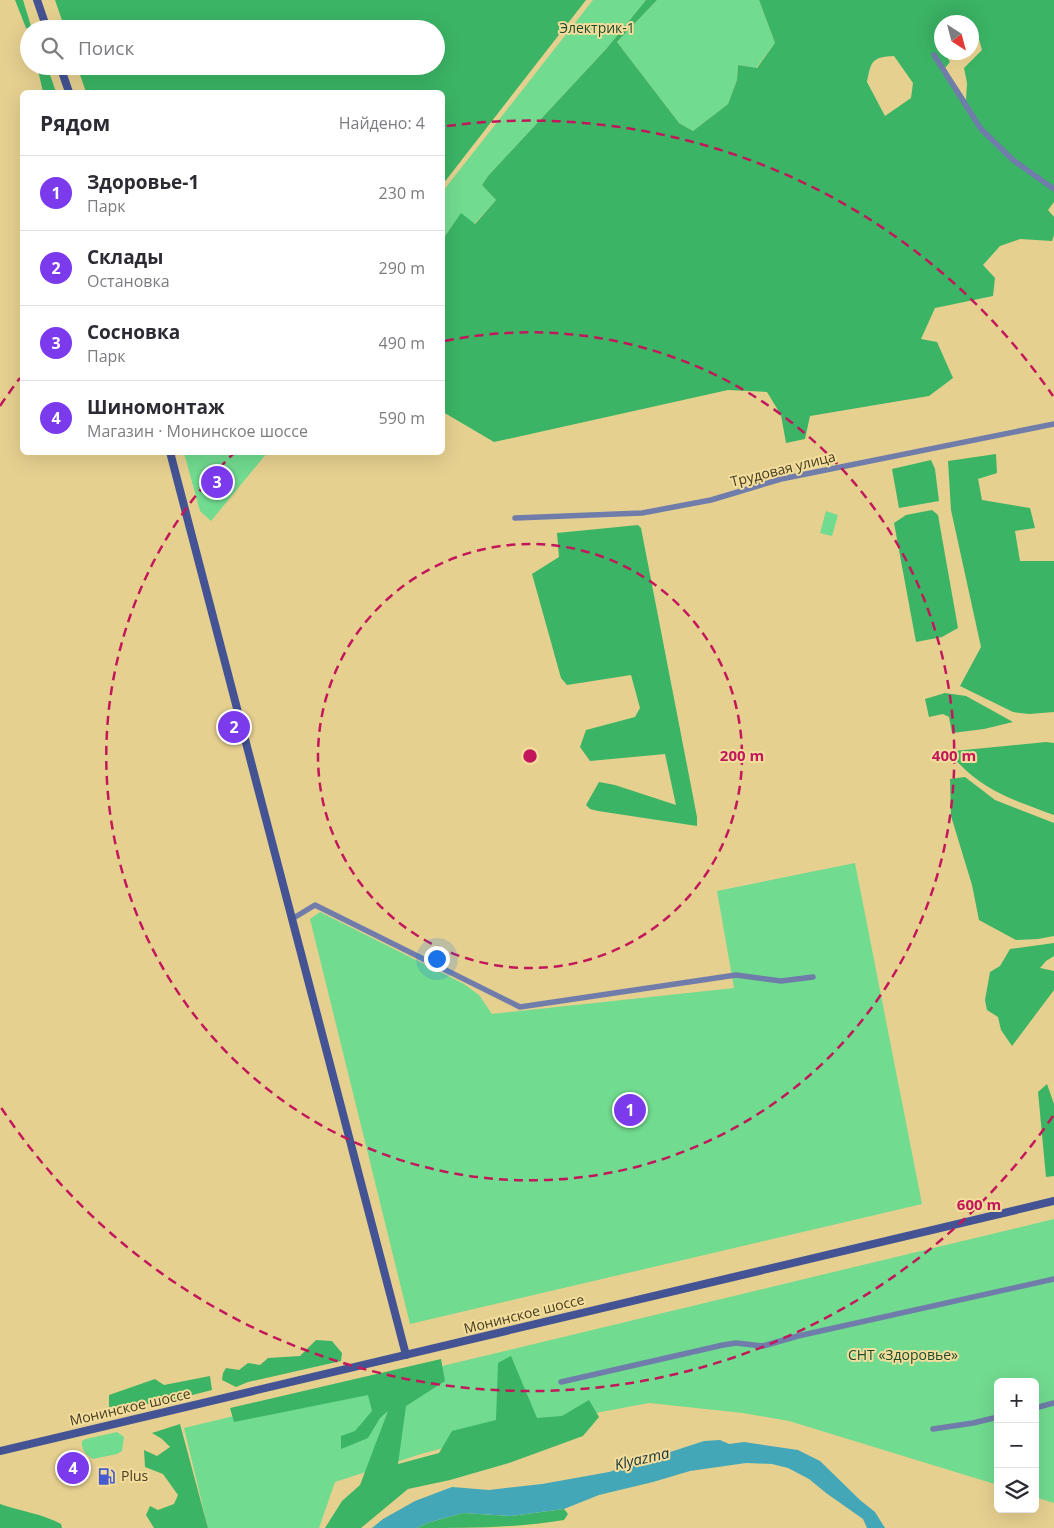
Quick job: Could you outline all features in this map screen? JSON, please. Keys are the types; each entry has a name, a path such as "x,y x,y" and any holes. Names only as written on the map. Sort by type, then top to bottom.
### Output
{"main road":[{"path":"37,0 44,20"},
{"path":"63,75 68,90"},
{"path":"171,455 406,1356"},
{"name":"Монинское шоссе","path":"0,1451 1054,1201"}],"street":[{"path":"937,60 981,129 1013,160 1054,189"},
{"name":"Трудовая улица","path":"515,518 642,513 711,500 781,480 1054,424"},
{"path":"292,919 315,904 520,1007 736,975 781,981 812,977"},
{"path":"561,1382 723,1345 736,1343 755,1346 771,1344 798,1336 1054,1279"},
{"path":"1039,1407 1054,1404"},
{"path":"933,1429 994,1418"}],"green space":[{"path":"15,0 23,0 29,20 23,20"},
{"path":"55,0 586,0 445,181 445,90 85,90 80,75 445,75 445,20 62,20"},
{"name":"Электрик-1","path":"593,0 646,0 607,48 488,176 482,185 496,200 474,224 461,214 445,236 445,188"},
{"path":"646,0 657,0 617,42 679,123 693,131 728,104 737,80 738,65 757,68 775,43 759,0 1054,0 1054,202 1048,210 1054,217 1052,241 1020,239 1000,246 983,265 995,278 993,296 935,308 921,339 937,342 953,378 929,396 810,416 805,439 786,443 781,415 767,392 728,390 494,442 445,413 445,236 461,213 475,224 496,200 482,185 488,176 607,48","holes":["894,56 913,83 911,98 885,116 867,82 874,61"]},
{"path":"657,0 759,0 775,43 756,68 738,65 737,80 728,104 693,131 679,123 617,42"},
{"path":"39,75 50,75 55,90 43,90"},
{"path":"996,454 997,473 978,479 982,500 1030,508 1035,528 1015,531 1020,561 1054,561 1054,712 1029,714 1013,712 960,686 981,647 951,510 948,461"},
{"path":"185,455 265,455 211,521 200,511"},
{"path":"931,460 935,469 939,501 899,508 892,469"},
{"path":"932,510 938,515 958,628 942,637 916,642 894,523 906,515"},
{"path":"826,511 838,515 832,536 820,533"},
{"path":"638,525 641,528 697,817 697,826 598,811 590,809 586,805 599,782 615,785 676,805 665,754 590,761 580,747 586,730 635,717 640,708 631,675 567,685 561,678 532,574 559,557 557,533"},
{"path":"945,693 966,696 1013,722 984,729 952,733 949,717 943,714 929,717 925,699"},
{"path":"1046,742 1054,743 1054,815 999,793 975,778 953,757 954,751"},
{"path":"965,777 995,800 1054,823 1054,936 1016,940 979,920 972,885 951,816 950,779"},
{"path":"855,863 922,1204 410,1324 310,919 320,912 464,984 479,995 492,1014 734,988 717,891"},
{"path":"1054,943 1054,956 1040,968 1054,971 1054,990 1012,1046 1001,1030 998,1017 987,1010 985,1000 990,972 1000,966 1010,949"},
{"path":"1047,1084 1054,1104 1054,1176 1046,1177 1038,1092"},
{"name":"СНТ «Здоровье»","path":"1054,1219 1054,1503 1039,1498 1039,1378 994,1378 994,1484 789,1421 743,1413 649,1403 526,1426 421,1454 335,1482 319,1528 208,1528 184,1428"},
{"path":"316,1340 332,1341 342,1353 341,1361 248,1382 236,1387 222,1380 226,1368 239,1370 248,1363 260,1365 268,1358 300,1356"},
{"path":"511,1356 537,1418 562,1416 589,1400 599,1417 583,1436 509,1463 450,1480 408,1489 361,1528 325,1528 342,1501 360,1485 388,1411 380,1418 368,1438 341,1449 341,1436 355,1431 372,1411 368,1395 234,1422 230,1408 441,1359 445,1381 406,1406 398,1464 439,1453 452,1431 496,1420 498,1363"},
{"path":"210,1376 212,1390 161,1403 109,1407 109,1395 155,1379 164,1385"},
{"path":"180,1424 208,1528 154,1528 146,1515 150,1506 158,1510 174,1504 178,1495 163,1474 145,1467 144,1450 157,1456 170,1447 152,1433"},
{"path":"117,1432 124,1437 122,1451 117,1454 93,1459 83,1449 82,1441 86,1439"},
{"path":"0,1504 47,1518 61,1524 62,1528 0,1528"},
{"path":"564,1509 568,1514 564,1520 546,1523 491,1527 417,1528 427,1523 463,1513 511,1516"}],"water":[{"path":"720,1440 729,1444 744,1442 798,1450 820,1461 875,1512 885,1528 867,1528 863,1519 809,1479 788,1468 772,1464 746,1463 690,1471 599,1495 564,1509 511,1516 463,1513 427,1523 417,1528 372,1528 383,1519 415,1501 452,1487 489,1490 542,1484 609,1472 704,1441"}],"place":[{"name":"Сосновка","path":"217,482"},
{"name":"Склады","path":"234,727"},
{"name":"Здоровье-1","path":"630,1110"},
{"name":"Шиномонтаж","path":"73,1468"},
{"name":"Plus","path":"107,1476"}],"water label":[{"name":"Klyazma","path":"642,1459"}]}
